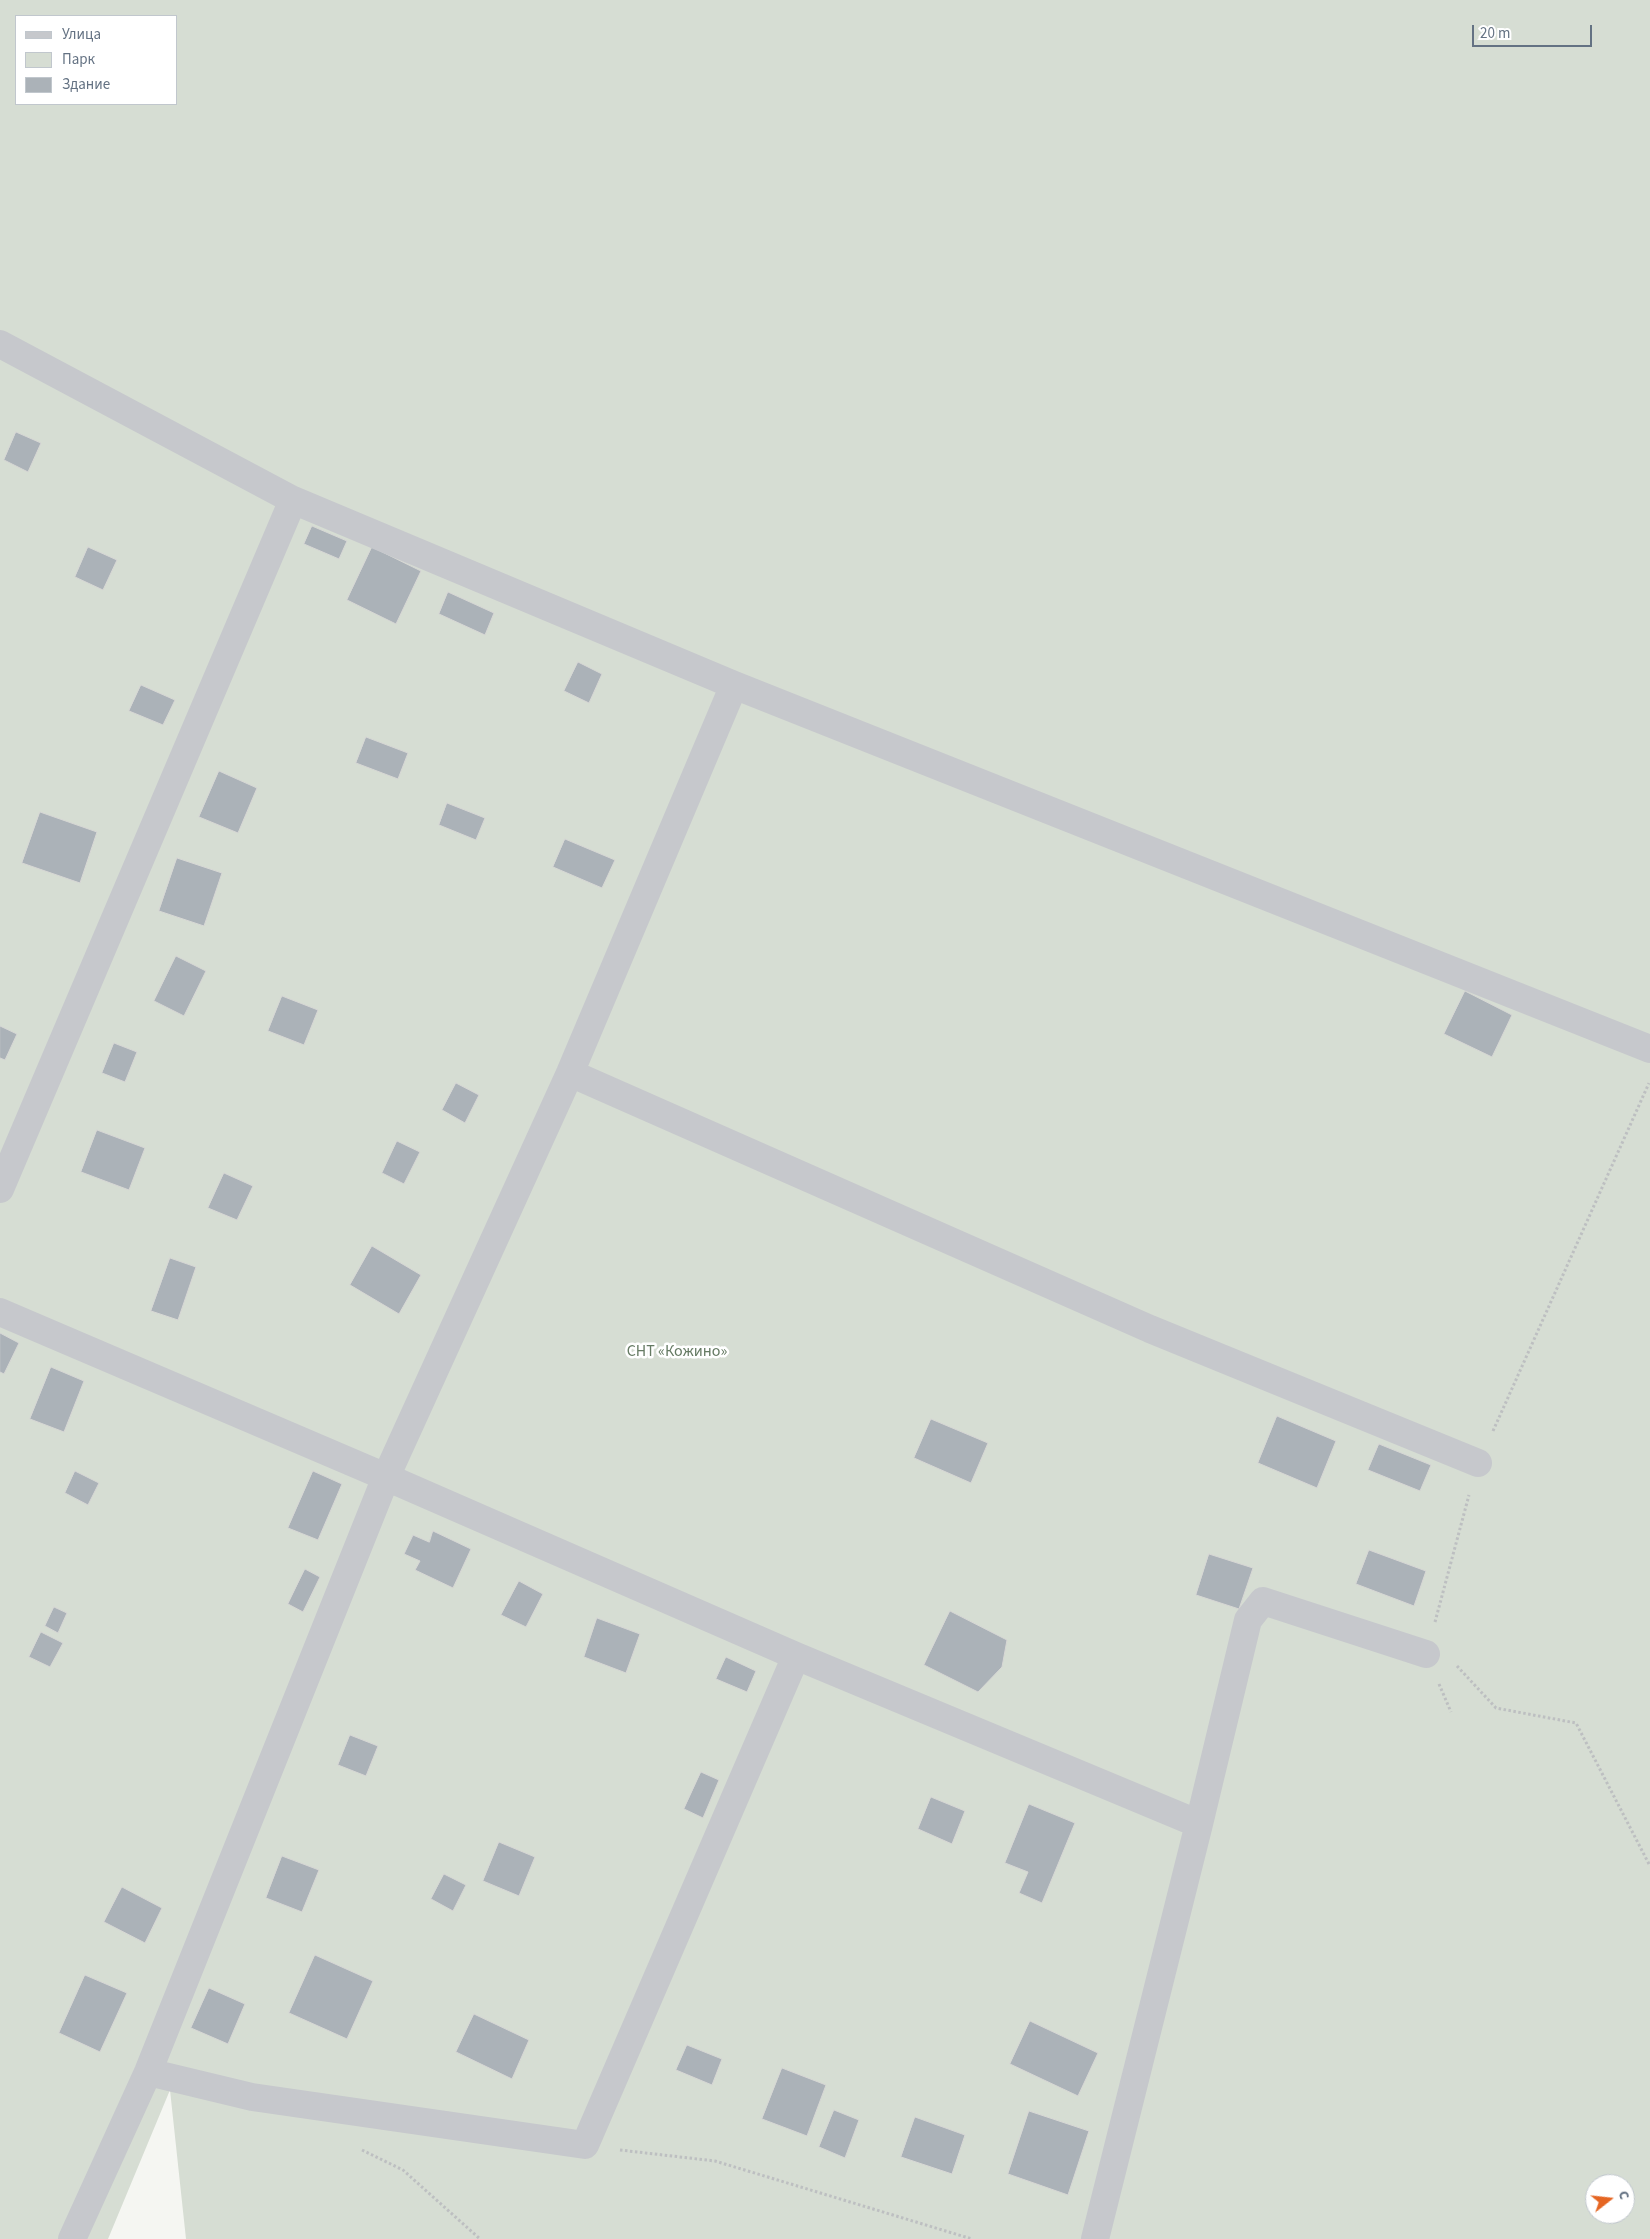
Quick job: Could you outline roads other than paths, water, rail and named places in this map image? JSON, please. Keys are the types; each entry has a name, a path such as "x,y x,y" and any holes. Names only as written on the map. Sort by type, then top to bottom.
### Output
{"lane":[{"path":"0,344 293,500 734,685 1650,1049"},
{"path":"0,1189 293,500"},
{"path":"72,2239 148,2072 386,1477 570,1073 734,685"},
{"path":"570,1073 1150,1329 1478,1463"},
{"path":"0,1312 386,1477 796,1656 1199,1824"},
{"path":"1095,2239 1248,1620 1263,1601 1426,1654"},
{"path":"148,2072 252,2097 585,2145 796,1656"}],"park label":[{"name":"СНТ «Кожино»","path":"677,1352"}]}
